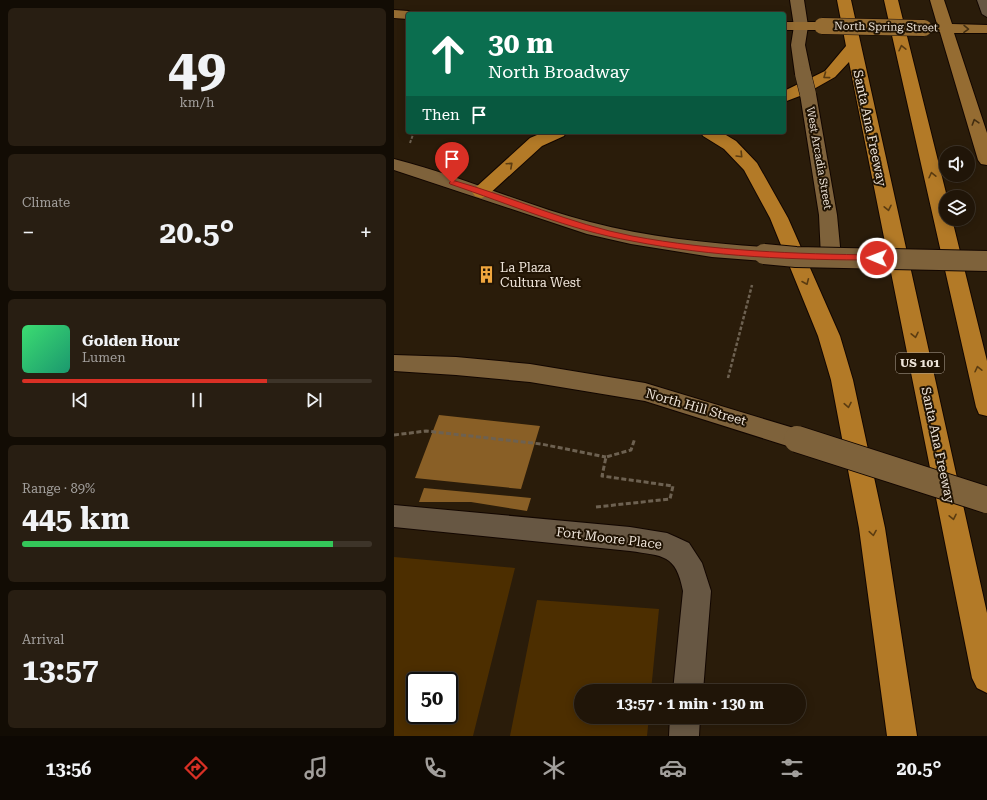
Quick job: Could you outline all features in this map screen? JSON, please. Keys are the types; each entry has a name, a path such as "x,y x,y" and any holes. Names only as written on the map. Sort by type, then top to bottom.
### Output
{"highway":[{"name":"Santa Ana Freeway","path":"844,0 987,678"},
{"path":"891,0 987,407"},
{"path":"786,96 830,74 853,47"},
{"path":"481,192 536,142 554,134"},
{"path":"712,134 730,145 751,167 779,218 829,336 842,380 872,528 902,736"}],"main road":[{"name":"West Arcadia Street","path":"797,0 801,26 798,45 829,220 831,257"},
{"path":"937,0 987,160"},
{"path":"394,14 406,15"},
{"name":"North Spring Street","path":"786,26 987,29"},
{"path":"394,164 580,226 632,238 712,250 796,257 987,261"},
{"name":"North Hill Street","path":"394,363 456,366 530,373 645,392 987,500"}],"street":[{"name":"Fort Moore Place","path":"394,516 570,533 667,545 680,552 693,572 697,592 689,684"},
{"path":"684,736 685,724"}],"lane":[{"path":"982,0 987,14"}],"path":[{"path":"410,143 413,134"},
{"path":"728,378 752,285"},
{"path":"394,435 426,431 541,444 606,457 631,450 635,438"},
{"path":"570,533 588,508 670,499 673,486 602,476 606,457"}],"shaded area":[{"path":"439,415 540,426 521,489 415,478"},
{"path":"424,488 531,498 527,511 471,502 419,502"},
{"path":"394,557 515,568 473,736 394,736"},
{"path":"537,600 659,609 652,684 574,684 574,724 648,724 647,736 510,736"}],"place":[{"name":"La Plaza Cultura West","path":"487,274"}],"route":[{"path":"452,183 588,228 632,238 712,250 786,257 877,258"}]}
